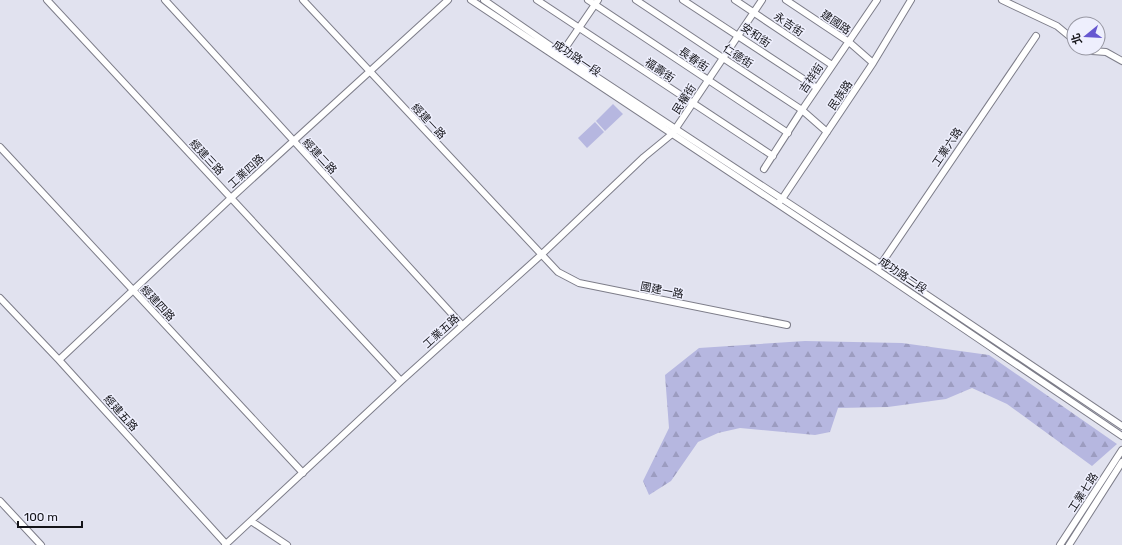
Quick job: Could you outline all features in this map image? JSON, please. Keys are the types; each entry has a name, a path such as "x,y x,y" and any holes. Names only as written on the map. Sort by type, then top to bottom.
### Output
{"street":[{"name":"經建三路","path":"47,0 401,381"},
{"name":"經建二路","path":"165,0 293,142 462,325"},
{"name":"經建一路","path":"303,0 541,255"},
{"name":"工業四路","path":"59,360 231,198 448,0"},
{"name":"成功路一段","path":"471,0 560,56 674,131"},
{"name":"成功路一段","path":"484,0 560,56"},
{"name":"福壽街","path":"537,0 772,156"},
{"name":"長春街","path":"588,0 597,2 708,80 788,133"},
{"name":"仁德街","path":"636,0 802,110 827,132"},
{"name":"安和街","path":"683,0 817,88"},
{"name":"永吉街","path":"735,0 832,65"},
{"name":"民權街","path":"674,131 762,0"},
{"name":"建國路","path":"786,0 849,42 873,63"},
{"name":"吉祥街","path":"764,169 832,65 877,0"},
{"name":"民族路","path":"782,200 873,63 911,0"},
{"path":"1002,0 1057,26 1066,33"},
{"path":"560,56 597,2"},
{"name":"工業六路","path":"879,267 1036,36"},
{"path":"1106,52 1122,61"},
{"name":"成功路二段","path":"674,131 776,203 879,267 1122,426"},
{"name":"成功路二段","path":"674,131 782,200 1122,436"},
{"name":"工業五路","path":"225,545 401,381 541,255 644,157 674,131"},
{"name":"經建四路","path":"0,147 303,473"},
{"path":"776,203 782,200"},
{"name":"國建一路","path":"541,255 558,272 579,283 787,325"},
{"name":"經建五路","path":"0,298 59,360 225,545"},
{"name":"工業七路","path":"1060,545 1122,450"},
{"name":"工業七路","path":"1068,545 1122,462"},
{"path":"0,500 41,545"},
{"path":"251,521 287,545"}],"green space":[{"path":"613,104 623,114 605,131 596,121"},
{"path":"595,122 604,132 587,148 578,138"},
{"path":"805,341 902,343 989,355 1117,444 1092,466 1007,404 972,388 946,399 888,407 838,408 830,432 815,435 740,428 718,433 698,442 671,481 649,495 643,481 669,428 665,375 699,348"}]}
